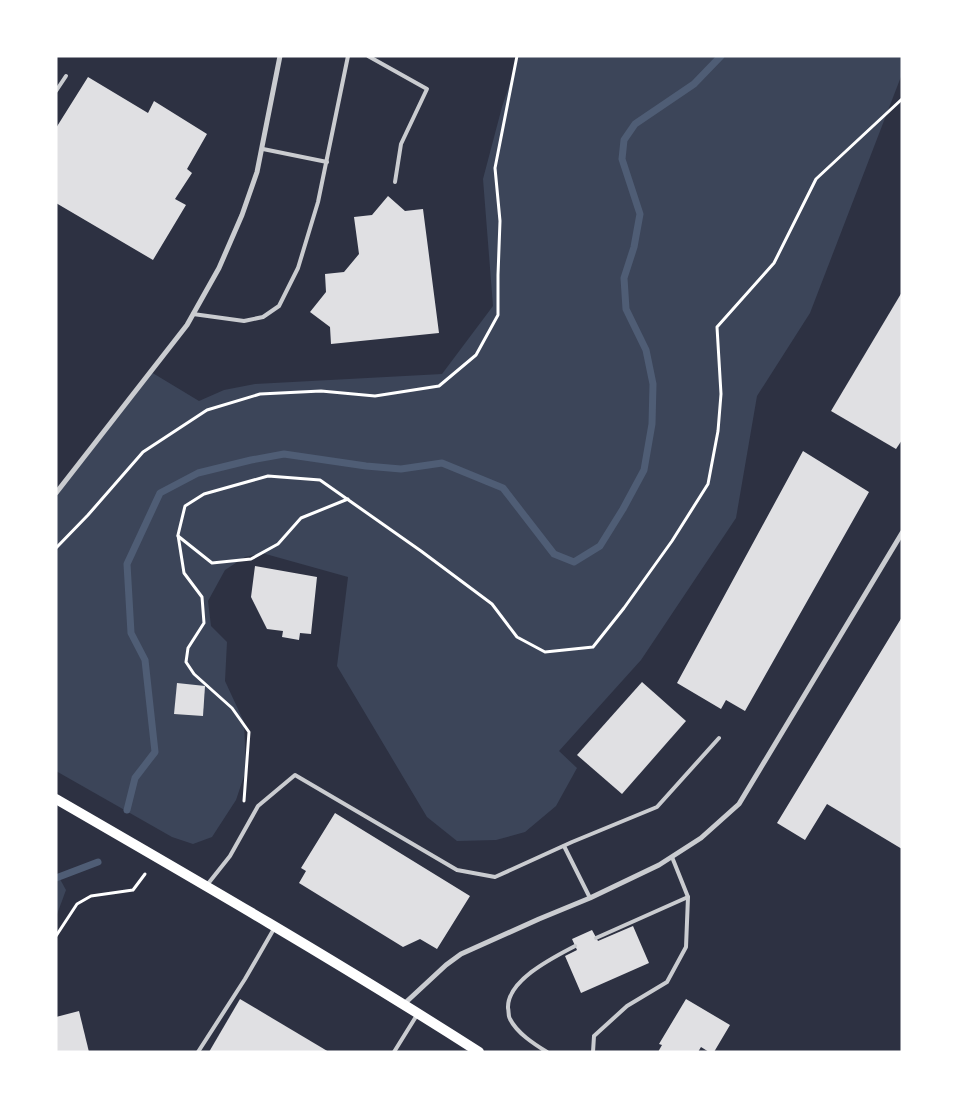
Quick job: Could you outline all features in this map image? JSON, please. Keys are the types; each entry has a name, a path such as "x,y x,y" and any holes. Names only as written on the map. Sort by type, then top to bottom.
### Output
{"main road":[{"path":"56,799 275,926 404,1004 465,1048 479,1052"}],"street":[{"path":"56,493 167,351 193,314 219,268 257,172 280,56"},
{"path":"404,1004 446,965 461,954 590,898 659,865 702,838 739,804 902,533"}],"lane":[{"path":"193,314 244,321 263,317 279,306 298,268 318,202 348,56"},
{"path":"368,56 428,89 401,144 395,182"},
{"path":"56,91 66,76"},
{"path":"263,149 327,162"},
{"path":"207,886 230,856 258,806 295,775 456,870 495,877 657,807 719,738"},
{"path":"564,846 590,898"},
{"path":"593,1052 594,1036 627,1006 666,982 686,947 688,897 672,857"},
{"path":"596,938 688,897"},
{"path":"198,1052 245,979 275,926"},
{"path":"547,1052 521,1034 509,1018 508,999 520,982 546,961 575,946"},
{"path":"394,1052 418,1013"}],"path":[{"path":"56,548 88,515 143,452 206,410 260,394 321,392 375,396 439,386 476,355 498,315 500,221 494,168 517,56"},
{"path":"244,804 249,732 232,708 194,674 186,662 188,648 204,623 202,597 184,573 178,535 184,506 204,494 268,476 320,480 349,499 492,604 517,637 545,652 592,647 624,608 708,484 718,431 721,394 717,327 774,264 816,178 902,99"},
{"path":"178,535 212,563 252,559 278,544 301,518 349,499"},
{"path":"56,936 77,904 91,896 133,890 145,874"}],"shaded area":[{"path":"519,56 902,56 902,74 810,313 757,396 736,518 641,660 559,751 577,768 556,806 525,832 496,840 457,841 427,817 337,666 348,577 262,553 245,557 225,570 208,601 211,626 227,642 225,681 244,722 246,770 236,800 212,837 193,844 172,837 56,771 56,493 151,372 199,401 224,390 255,384 442,374 493,306 483,179 502,107"},
{"path":"56,872 66,890 56,917"}],"building":[{"path":"88,77 148,113 154,101 207,134 187,169 192,173 175,199 186,205 153,260 56,203 56,128"},
{"path":"388,196 405,211 423,209 439,333 331,344 330,327 310,312 326,292 325,274 344,272 359,254 354,217 372,215"},
{"path":"902,292 902,440 896,449 831,411"},
{"path":"803,451 869,492 745,711 726,700 721,709 677,683"},
{"path":"255,566 317,577 311,634 300,633 299,640 282,637 283,631 267,629 251,597"},
{"path":"902,617 902,849 827,804 805,840 777,823"},
{"path":"642,682 686,721 622,794 577,755"},
{"path":"177,683 205,686 203,716 174,714"},
{"path":"335,813 470,896 437,949 420,939 403,947 299,883 306,871 301,868"},
{"path":"633,926 649,963 581,993 565,956 577,950 572,939 592,930 598,941"},
{"path":"240,999 329,1052 209,1052"},
{"path":"686,999 730,1025 714,1052 709,1052 701,1047 698,1052 658,1052 662,1045 659,1044"},
{"path":"79,1011 89,1052 56,1052 56,1017"}],"waterway":[{"path":"127,810 135,778 155,752 145,660 131,633 127,564 160,493 198,473 284,454 401,469 442,463 503,488 554,554 574,562 600,546 644,470 652,424 653,384 646,350 626,309 624,278 634,247 640,214 622,159 624,140 635,124 694,84 721,56"},
{"path":"56,878 98,862"}]}
